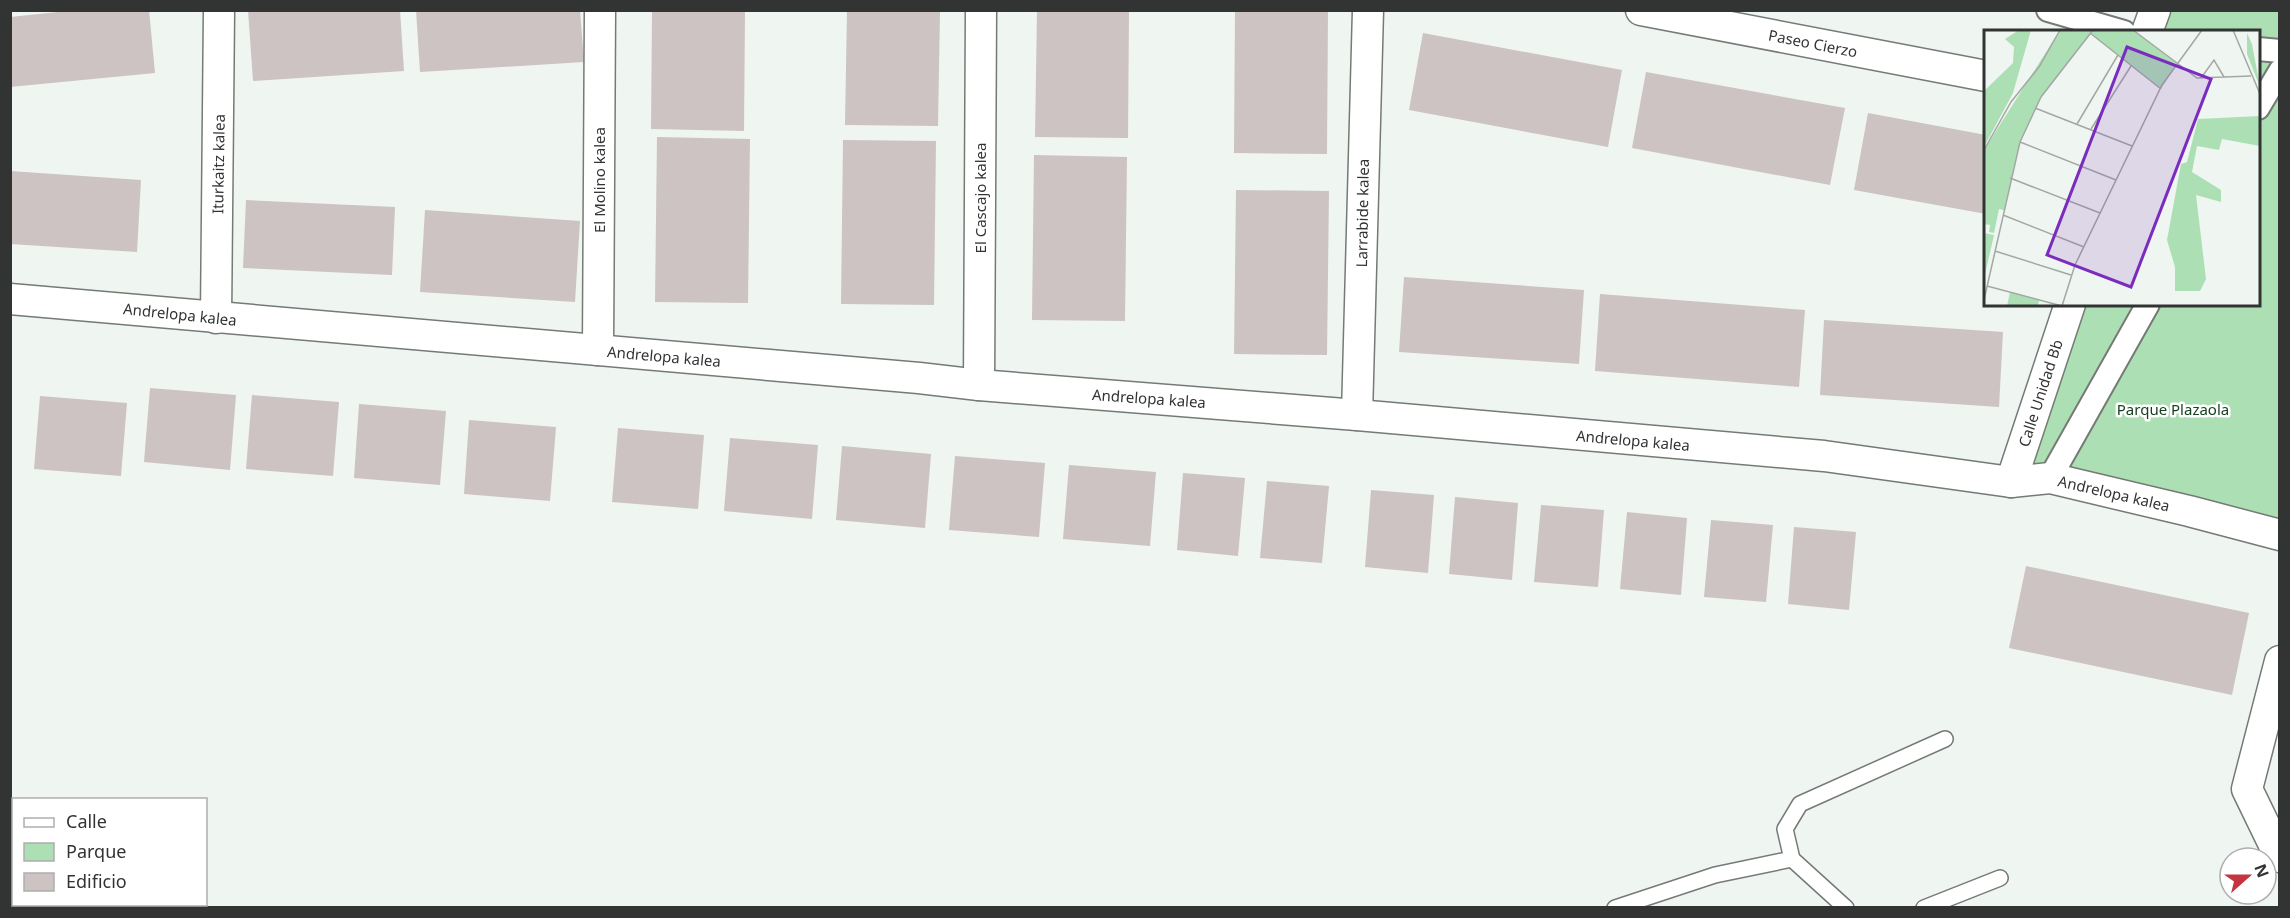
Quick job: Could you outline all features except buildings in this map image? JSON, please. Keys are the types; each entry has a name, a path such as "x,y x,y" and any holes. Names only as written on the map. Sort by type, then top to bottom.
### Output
{"street":[{"name":"Iturkaitz kalea","path":"216,318 219,10"},
{"name":"El Molino kalea","path":"598,350 600,10"},
{"name":"El Cascajo kalea","path":"980,385 981,10"},
{"name":"Larrabide kalea","path":"1357,415 1368,10"},
{"name":"Paseo Cierzo","path":"1641,10 1984,76"},
{"path":"2048,10 2117,30"},
{"path":"2148,30 2155,10"},
{"path":"2260,49 2280,51"},
{"path":"2260,106 2280,71"},
{"name":"Andrelopa kalea","path":"10,299 980,385 1824,456 2011,482 2050,478 2280,535"},
{"name":"Calle Unidad Bb","path":"2011,482 2069,306"},
{"path":"2050,478 2147,306"},
{"path":"2280,661 2247,789 2272,826 2280,857"}],"lane":[{"path":"1846,908 1792,859 1785,829 1800,804 1945,739"},
{"path":"1615,908 1715,875 1792,859"},
{"path":"1924,908 2000,878"}],"green space":[{"name":"Parque Plazaola","path":"2151,11 2279,11 2279,537 2011,482 2058,306 2260,306 2260,30 2142,30"}]}
